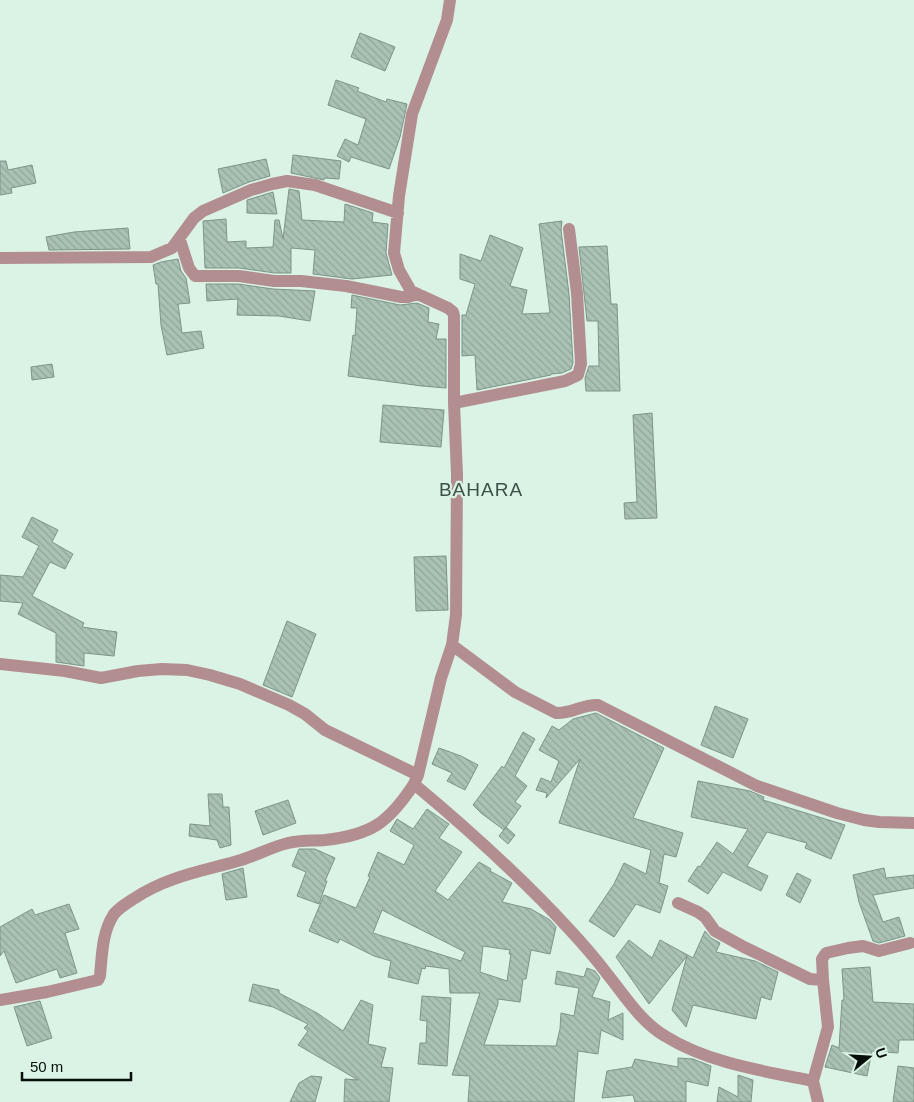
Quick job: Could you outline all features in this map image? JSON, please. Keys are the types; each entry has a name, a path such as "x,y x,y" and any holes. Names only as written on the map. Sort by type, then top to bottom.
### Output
{"street":[{"path":"0,1000 47,992 98,980 104,937 110,922 123,905 152,887 165,881 242,860 288,843 330,839 366,831 388,818 400,806 416,779 441,678 452,645 457,608 454,319 453,312 448,308 411,291 399,270 394,253 412,114 447,20 450,0"},
{"path":"0,258 151,257 172,248 180,240 194,218 203,211 251,190 287,181 315,185 398,214"},
{"path":"454,402 565,381 578,375 581,364 577,293 569,230"},
{"path":"180,240 189,268 195,276 239,276 255,279 301,281 346,286 402,297 418,294"},
{"path":"452,645 515,692 556,713 598,705 757,786 836,813 864,820 914,823"},
{"path":"0,664 65,671 101,678 138,671 162,669 188,670 240,684 289,705 325,730 416,779 530,888 599,963 644,1018 662,1035 693,1051 738,1065 813,1081"},
{"path":"678,903 698,912 715,931 744,947 810,979 824,980"},
{"path":"818,1102 813,1081 828,1027 822,959 826,953 861,946 879,951 910,943"}],"building":[{"path":"360,33 395,47 385,71 351,57"},
{"path":"336,80 359,88 357,91 386,102 387,99 407,104 400,137 389,169 351,157 349,162 337,156 345,139 358,145 366,119 328,105"},
{"path":"293,155 341,161 339,179 324,178 324,180 291,173"},
{"path":"266,159 270,176 249,182 223,193 218,169"},
{"path":"0,161 6,161 8,170 32,165 36,183 11,188 12,193 0,195"},
{"path":"289,189 299,191 302,220 344,222 345,204 373,213 372,222 388,224 386,253 392,275 352,279 313,274 315,250 291,248 291,273 275,273 239,268 205,268 203,221 226,219 227,242 246,241 246,248 273,247 275,220 279,220 283,239"},
{"path":"273,192 277,214 247,213 247,200"},
{"path":"562,221 561,230 569,294 573,363 571,369 562,373 477,390 475,355 462,356 462,315 466,315 475,284 460,279 460,254 481,261 490,235 523,248 510,286 527,290 522,314 550,313 539,224"},
{"path":"128,228 130,249 49,250 46,237 74,232"},
{"path":"607,246 611,304 617,304 620,391 586,391 585,378 589,366 599,366 598,321 587,321 579,247"},
{"path":"178,259 181,271 186,278 190,303 178,304 182,333 201,331 204,348 167,355 161,325 158,284 156,284 153,265"},
{"path":"206,284 238,284 273,289 315,291 310,321 279,316 237,315 238,299 207,301"},
{"path":"352,295 400,305 417,303 429,308 428,322 439,324 436,339 446,339 446,388 348,376 353,335 355,336 357,308 351,308"},
{"path":"52,364 54,377 32,380 31,367"},
{"path":"383,405 444,410 441,447 380,442"},
{"path":"652,413 657,518 625,519 624,503 637,502 633,415"},
{"path":"32,517 58,530 52,542 73,554 65,569 50,562 32,596 84,623 82,627 117,632 114,656 84,653 84,666 56,662 56,633 18,614 23,603 0,601 0,575 23,577 39,546 22,537"},
{"path":"446,556 448,610 416,611 414,557"},
{"path":"287,621 316,634 292,697 263,685"},
{"path":"715,706 748,719 733,758 701,745"},
{"path":"596,713 664,748 633,818 683,833 676,857 664,854 659,883 668,886 660,913 636,904 614,937 589,921 614,884 624,863 646,874 651,850 559,823 580,759 546,798 547,793 536,790 541,778 551,782 559,761 539,750 552,726 559,730 573,719"},
{"path":"523,732 535,739 515,776 527,786 515,802 521,806 504,830 473,805 502,766 504,768"},
{"path":"439,748 478,765 465,790 447,781 452,773 432,764"},
{"path":"698,781 750,791 764,797 763,800 845,825 831,859 805,848 807,843 767,832 747,866 768,876 761,891 723,872 708,894 688,881 717,842 733,854 748,829 691,817"},
{"path":"208,794 222,794 223,807 229,807 231,845 220,848 217,840 189,836 190,824 210,826"},
{"path":"288,800 296,823 263,835 255,811"},
{"path":"427,809 449,824 439,838 462,852 435,891 448,900 479,862 491,869 490,871 512,883 502,902 531,909 550,920 556,927 550,954 531,950 526,979 523,979 520,1002 498,999 484,1045 556,1046 561,1013 574,1016 579,988 555,984 557,971 584,977 587,968 595,971 600,978 592,997 610,1002 608,1020 623,1013 623,1040 601,1030 598,1054 578,1051 574,1102 468,1102 470,1076 452,1075 480,993 450,993 449,969 426,966 425,969 422,968 418,984 388,977 391,961 374,956 340,939 338,943 309,931 324,895 356,908 370,877 368,876 378,852 404,865 414,845 390,831 397,819 413,829","holes":["382,910 465,952 461,961 373,933","483,946 510,950 507,981 480,972"]},
{"path":"506,827 515,835 508,844 499,836"},
{"path":"299,849 315,849 335,858 325,881 327,881 319,904 297,896 306,872 292,866"},
{"path":"243,868 247,897 226,900 222,874"},
{"path":"884,868 886,878 914,875 914,888 873,895 883,922 899,917 905,936 879,943 873,941 859,902 853,875"},
{"path":"797,873 811,880 800,903 786,895"},
{"path":"69,904 79,929 65,933 77,973 60,978 57,969 16,983 4,951 0,956 0,927 32,909 35,915"},
{"path":"705,931 711,938 720,943 716,952 755,961 778,972 771,1000 761,997 756,1019 693,1005 686,1027 672,1010 687,956 649,1004 616,957 629,940 652,958 660,940 693,958"},
{"path":"870,967 873,1002 914,1004 914,1040 899,1040 898,1053 872,1051 867,1076 825,1067 832,1045 839,1048 842,1000 844,1000 842,969"},
{"path":"253,984 279,990 279,993 317,1013 343,1031 361,1000 373,1005 368,1044 386,1048 381,1067 393,1068 389,1102 344,1102 345,1079 358,1080 298,1045 308,1031 304,1028 308,1024 273,1007 249,1001"},
{"path":"422,996 451,998 447,1066 418,1064 420,1043 426,1043 427,1021 420,1020"},
{"path":"40,1001 52,1038 27,1046 14,1007"},
{"path":"678,1058 693,1059 711,1066 708,1086 686,1081 686,1102 635,1102 633,1095 602,1098 607,1071 632,1067 635,1059 678,1067"},
{"path":"898,1066 914,1068 914,1102 893,1102"},
{"path":"738,1075 753,1080 751,1102 717,1102 719,1087 738,1097"},
{"path":"311,1076 322,1077 315,1102 290,1102 299,1083"}],"district":[{"name":"BAHARA","path":"481,489"}]}
